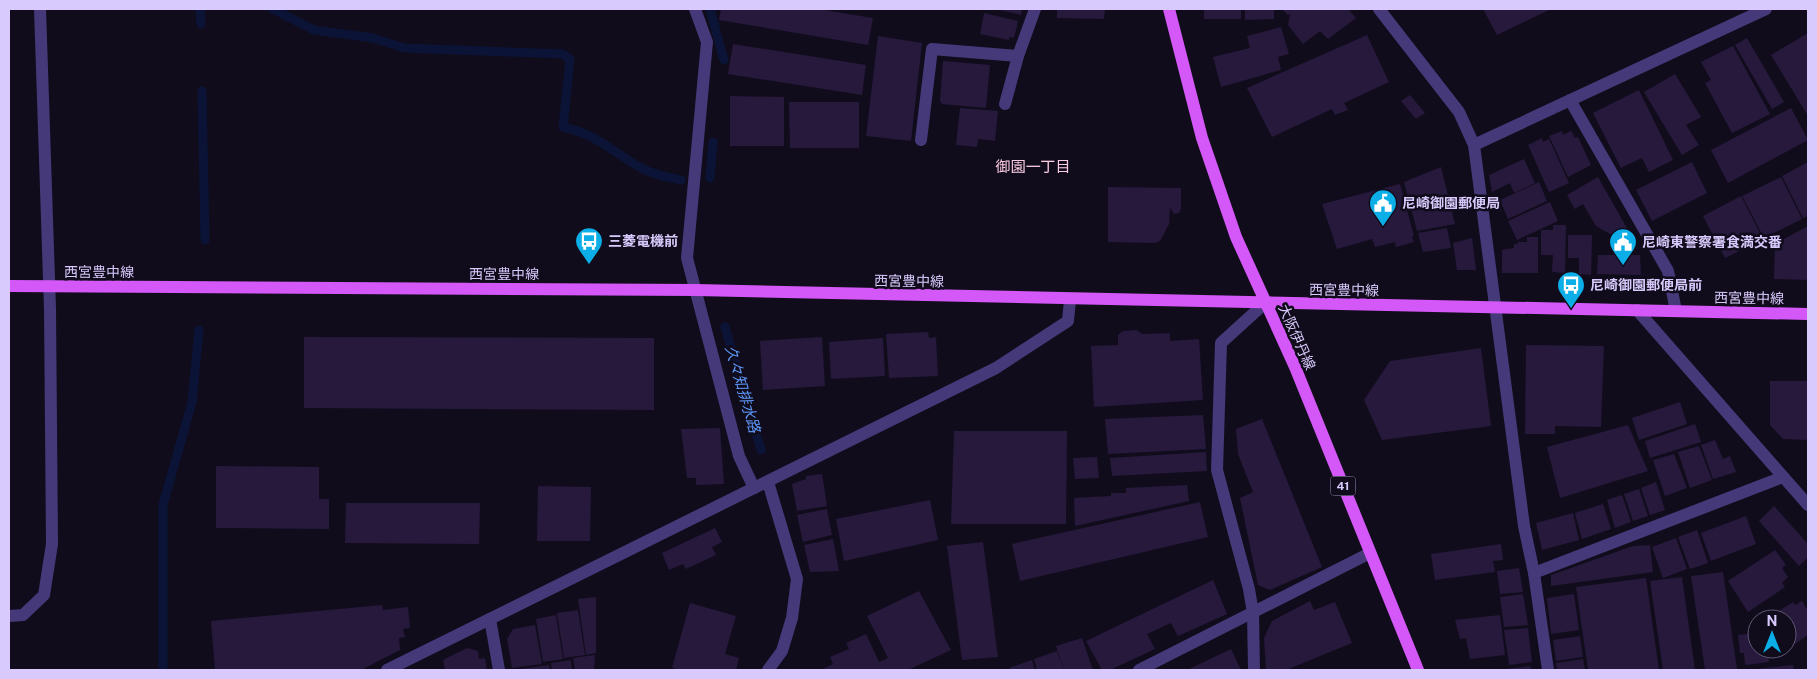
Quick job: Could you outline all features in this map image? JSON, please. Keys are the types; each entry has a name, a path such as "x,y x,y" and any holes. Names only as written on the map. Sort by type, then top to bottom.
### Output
{"main road":[{"name":"大阪伊丹線","path":"1169,9 1202,138 1236,237 1295,367 1418,670"},
{"name":"西宮豊中線","path":"9,286 696,290 1070,300 1808,314"}],"street":[{"path":"9,616 23,614 44,595 52,544 49,286 40,9"},
{"path":"695,9 707,42 687,258 739,456 754,488"},
{"path":"1005,104 1018,56 1035,9"},
{"path":"1379,9 1459,112 1474,145 1524,526 1534,573 1548,670"},
{"path":"1474,145 1766,9"},
{"path":"921,140 932,49 1018,56"},
{"path":"1570,100 1668,271 1676,311"},
{"path":"387,670 996,368 1068,321 1070,300"},
{"path":"1254,670 1253,613 1217,470 1221,343 1265,303"},
{"path":"1637,310 1808,505"},
{"path":"1534,573 1783,478"},
{"path":"768,482 797,579 792,618 782,651 768,670"},
{"path":"1139,670 1370,553"},
{"path":"490,619 499,670"}],"building":[{"path":"721,9 818,9 873,18 868,45 719,20"},
{"path":"996,9 1022,9 1021,15"},
{"path":"1057,9 1105,9 1104,19 1057,18"},
{"path":"1204,9 1241,9 1241,19 1204,19"},
{"path":"1245,9 1274,9 1274,19 1245,20"},
{"path":"1282,9 1348,9 1356,18 1328,39 1320,31 1303,44 1288,25 1290,14 1288,15"},
{"path":"1483,9 1551,9 1497,35"},
{"path":"984,13 1018,21 1014,38 1010,37 1009,40 980,34"},
{"path":"1281,27 1289,54 1278,57 1281,70 1221,87 1213,57 1250,48 1247,36"},
{"path":"1808,33 1808,116 1771,55"},
{"path":"1367,35 1389,82 1344,103 1348,110 1335,115 1332,109 1272,137 1247,88"},
{"path":"878,36 922,43 911,141 866,136"},
{"path":"1747,38 1784,102 1772,109 1735,45"},
{"path":"733,44 866,65 862,95 728,74"},
{"path":"1733,46 1770,114 1732,133 1705,83 1711,80 1701,62"},
{"path":"943,61 990,65 986,108 942,104 940,101"},
{"path":"1675,74 1701,117 1686,125 1699,145 1682,155 1644,92"},
{"path":"1639,90 1673,160 1649,172 1642,158 1621,168 1593,113"},
{"path":"1410,95 1425,113 1416,119 1401,101"},
{"path":"730,96 784,97 784,146 730,146"},
{"path":"789,102 859,102 859,148 790,148"},
{"path":"960,108 998,111 995,141 978,139 977,147 956,145"},
{"path":"1791,108 1808,140 1728,183 1711,150"},
{"path":"1562,131 1563,135 1571,131 1575,138 1578,137 1591,165 1568,177 1549,136"},
{"path":"1542,138 1543,142 1549,139 1569,183 1549,192 1528,145"},
{"path":"1524,159 1535,183 1514,193 1510,183 1492,192 1489,175"},
{"path":"1692,162 1707,193 1652,221 1636,190"},
{"path":"1808,162 1808,216 1803,218 1782,176"},
{"path":"1441,167 1455,224 1417,231 1404,182"},
{"path":"1598,177 1628,230 1615,237 1596,226 1583,204 1575,209 1567,195"},
{"path":"1781,177 1802,219 1764,238 1742,196"},
{"path":"1539,182 1547,201 1508,219 1500,200"},
{"path":"1400,184 1414,242 1396,247 1395,242 1375,247 1372,239 1337,249 1322,204"},
{"path":"1108,187 1181,188 1181,209 1179,213 1174,214 1170,208 1169,224 1160,241 1155,243 1108,242"},
{"path":"1741,196 1763,239 1725,258 1703,216"},
{"path":"1550,202 1558,221 1517,240 1508,221"},
{"path":"1553,225 1566,225 1565,273 1552,272 1553,255 1541,255 1541,230 1553,230"},
{"path":"1808,226 1808,280 1774,279 1775,244"},
{"path":"1447,228 1451,248 1423,252 1418,233"},
{"path":"1568,235 1592,235 1591,275 1579,274 1579,258 1568,258"},
{"path":"1527,237 1538,237 1538,273 1502,273 1502,250 1514,248 1514,244 1518,244 1518,242 1527,242"},
{"path":"1472,238 1476,270 1457,270 1453,243"},
{"path":"1598,255 1640,255 1641,275 1597,274"},
{"path":"1137,330 1142,334 1170,333 1170,341 1199,339 1203,400 1094,407 1091,346 1118,345 1118,335 1123,331"},
{"path":"928,332 929,338 936,337 938,376 889,378 886,334"},
{"path":"304,337 654,338 654,410 304,408"},
{"path":"822,337 825,386 763,390 760,341"},
{"path":"883,338 885,376 831,379 829,342"},
{"path":"1526,345 1604,346 1601,427 1555,426 1555,434 1525,434"},
{"path":"1481,348 1491,426 1382,440 1364,400 1390,361"},
{"path":"1770,381 1808,381 1808,440 1783,439 1770,425"},
{"path":"1680,402 1687,424 1639,440 1632,418"},
{"path":"1203,415 1206,449 1108,454 1105,419"},
{"path":"1262,419 1322,567 1270,590 1258,585 1240,498 1253,492 1238,454 1236,429"},
{"path":"1695,424 1701,442 1650,458 1645,441"},
{"path":"1628,425 1648,471 1560,498 1547,447"},
{"path":"720,428 724,484 696,485 696,478 687,478 681,429"},
{"path":"954,431 1067,431 1066,524 951,524"},
{"path":"1715,440 1723,459 1730,456 1736,472 1713,479 1701,445"},
{"path":"1699,446 1712,480 1690,488 1678,452"},
{"path":"1206,452 1207,471 1112,476 1110,458"},
{"path":"1674,454 1687,488 1665,496 1653,460"},
{"path":"1097,457 1099,478 1075,479 1073,458"},
{"path":"216,466 319,467 319,499 329,499 329,529 216,528"},
{"path":"822,474 827,506 797,511 792,484 806,479 806,476"},
{"path":"1656,482 1665,510 1650,515 1641,488"},
{"path":"1187,485 1189,501 1075,526 1074,498 1111,496 1111,493 1126,493 1126,488"},
{"path":"538,486 591,487 590,541 537,541"},
{"path":"1639,489 1648,516 1633,521 1624,494"},
{"path":"1622,495 1631,522 1615,528 1607,500"},
{"path":"930,500 938,540 844,561 836,519"},
{"path":"1200,502 1208,537 1020,581 1012,544"},
{"path":"346,503 480,503 479,544 345,543"},
{"path":"1603,504 1611,529 1582,539 1575,513"},
{"path":"1774,506 1808,544 1808,557 1799,566 1759,521"},
{"path":"827,509 832,535 803,542 797,515"},
{"path":"1573,513 1579,540 1542,550 1536,523"},
{"path":"1746,516 1756,544 1711,561 1701,533"},
{"path":"715,528 722,542 712,547 716,555 686,569 683,564 669,570 662,553"},
{"path":"1697,530 1708,563 1690,569 1678,537"},
{"path":"1676,538 1687,569 1663,578 1652,547"},
{"path":"833,539 839,571 810,572 804,545"},
{"path":"983,542 998,657 962,660 947,546"},
{"path":"1501,544 1503,560 1493,561 1495,572 1435,580 1431,554"},
{"path":"1650,545 1653,572 1551,586 1551,575 1633,546"},
{"path":"1775,550 1786,565 1782,568 1788,577 1782,583 1785,587 1752,609 1747,610 1728,581"},
{"path":"1519,568 1523,592 1500,594 1497,571"},
{"path":"1723,572 1737,669 1705,670 1691,576"},
{"path":"1682,577 1695,670 1663,670 1650,581"},
{"path":"1646,578 1659,670 1588,670 1576,587"},
{"path":"1213,580 1227,614 1178,636 1171,623 1147,634 1155,649 1110,670 1102,670 1086,641"},
{"path":"919,591 951,650 908,670 821,670 833,664 830,657 849,649 846,643 866,634 879,662 888,658 867,616"},
{"path":"1523,594 1528,625 1504,627 1500,597"},
{"path":"1574,594 1579,630 1551,634 1547,598"},
{"path":"596,597 596,653 586,655 578,599"},
{"path":"1310,601 1314,610 1335,602 1352,643 1286,670 1266,670 1264,638 1272,621"},
{"path":"1802,601 1806,608 1808,607 1808,635 1797,642 1797,609 1782,609 1793,602 1795,605"},
{"path":"690,603 736,616 725,654 739,658 736,670 682,670 672,668"},
{"path":"382,605 383,610 408,607 410,628 403,629 405,637 399,638 400,650 361,670 215,670 211,621"},
{"path":"578,610 585,655 564,658 557,613"},
{"path":"556,615 563,659 543,662 536,619"},
{"path":"1500,615 1505,655 1470,659 1466,638 1460,639 1455,620"},
{"path":"535,625 542,664 512,668 507,639 513,629"},
{"path":"1528,628 1532,662 1509,665 1504,630"},
{"path":"1747,634 1747,659 1769,659 1769,662 1745,665 1744,653 1740,653 1738,635"},
{"path":"1580,636 1583,657 1556,661 1553,640"},
{"path":"1082,638 1093,670 1064,670 1056,646"},
{"path":"467,648 478,651 479,659 485,658 487,670 445,670 443,660"},
{"path":"1231,649 1241,670 1187,670"},
{"path":"1057,651 1064,670 1037,670 1034,659"},
{"path":"595,655 594,670 575,670 573,658"},
{"path":"1583,659 1585,670 1557,670 1556,663"},
{"path":"571,660 572,670 552,670 551,663"},
{"path":"1032,660 1035,670 1010,670 1009,668"},
{"path":"549,665 550,670 520,670 520,669"},
{"path":"1793,665 1794,670 1756,670 1756,669"},
{"path":"1530,666 1531,670 1505,670 1505,669"}],"waterway":[{"path":"200,9 201,24"},
{"path":"273,9 314,30 373,38 404,48 563,54 570,59 563,127 576,130 596,139 647,171 681,180"},
{"name":"久々知排水路","path":"710,9 724,60"},
{"path":"202,91 205,240"},
{"name":"久々知排水路","path":"710,178 713,142"},
{"name":"久々知排水路","path":"725,327 761,450"},
{"path":"163,670 163,505 192,402 199,330"}],"place":[{"name":"尼崎御園郵便局","path":"1383,227"},
{"name":"三菱電機前","path":"589,265"},
{"name":"尼崎東警察署食満交番","path":"1623,266"},
{"name":"尼崎御園郵便局前","path":"1571,309"}],"district":[{"name":"御園一丁目","path":"1033,166"}]}
